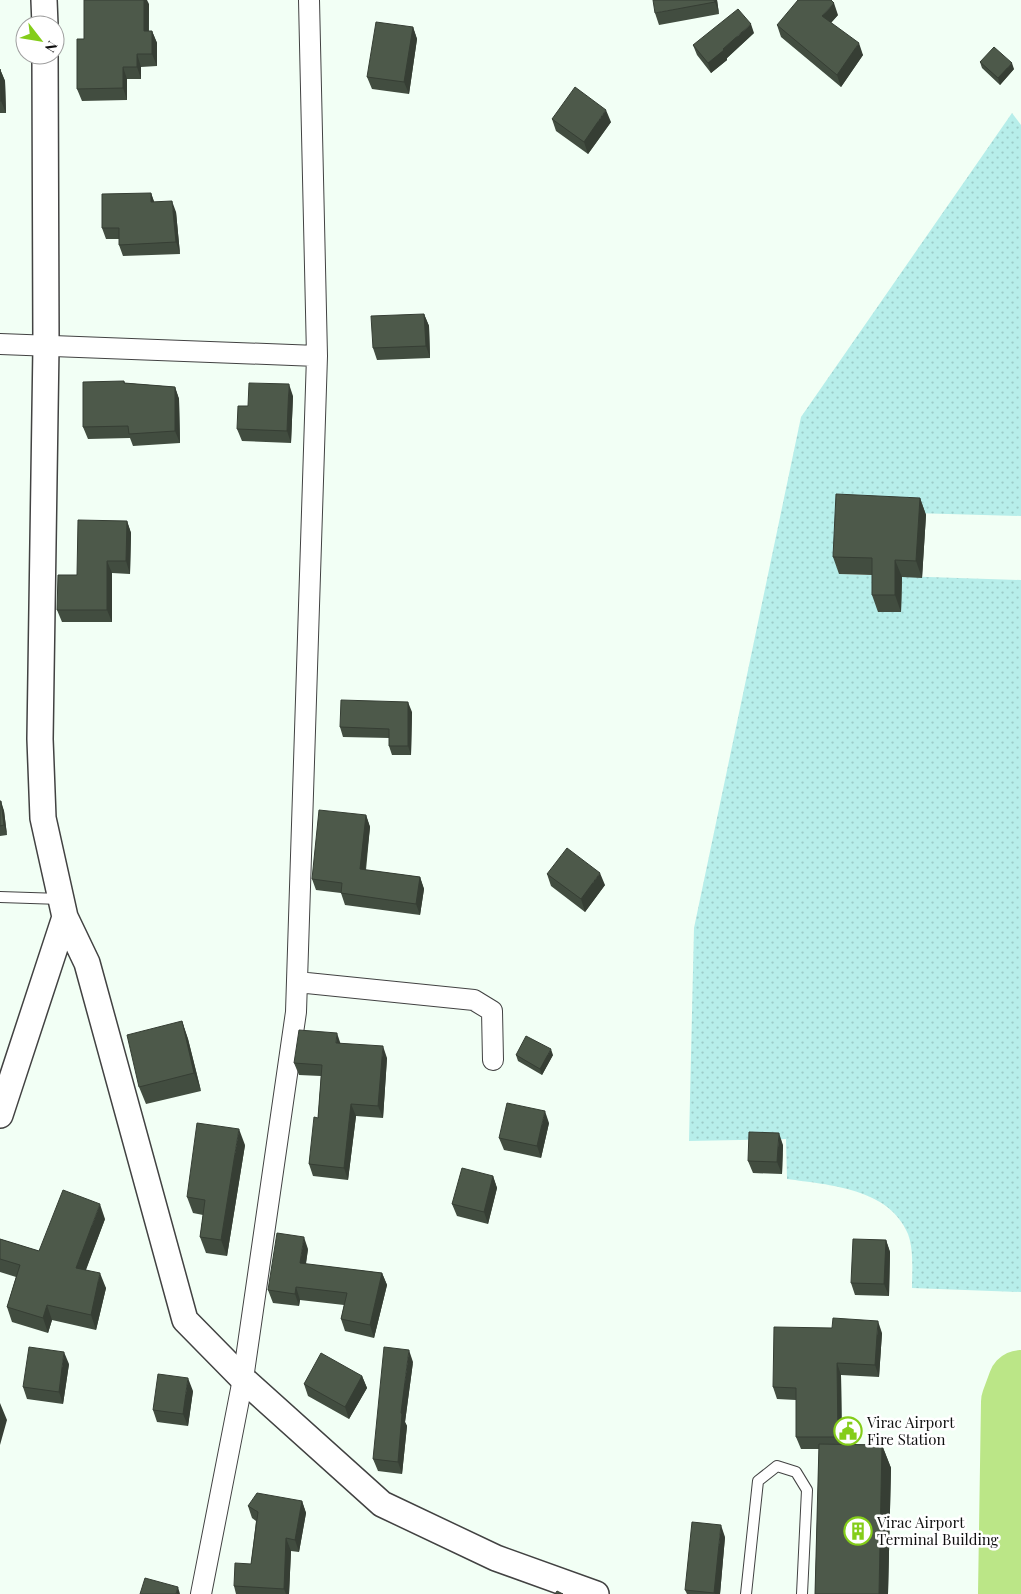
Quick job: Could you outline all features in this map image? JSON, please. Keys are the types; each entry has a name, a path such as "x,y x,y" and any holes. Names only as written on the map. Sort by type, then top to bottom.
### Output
{"street":[{"path":"44,0 44,15"},
{"path":"201,1594 243,1379 296,1012 317,356 309,0"},
{"path":"45,65 46,346 40,739 43,818 64,908 87,963 185,1320 243,1379 382,1504 496,1558 596,1594"},
{"path":"0,344 317,356"},
{"path":"0,1115 64,908"},
{"path":"297,982 474,1000 492,1011 493,1060"}],"lane":[{"path":"0,896 64,908"},
{"path":"746,1594 758,1480 777,1466 796,1472 807,1490 802,1594"}],"shaded area":[{"path":"1012,113 1021,125 1021,516 843,511 839,574 1021,580 1021,1292 912,1288 911,1247 908,1234 899,1219 887,1207 872,1198 856,1192 839,1187 787,1179 786,1139 689,1141 694,928 801,417"}],"building":[{"path":"84,0 144,0 144,31 152,31 152,54 137,54 137,67 123,67 123,88 77,89 77,39 84,39"},
{"path":"653,0 714,0 715,2 655,13"},
{"path":"798,0 831,0 834,3 822,16 859,43 837,75 777,25"},
{"path":"738,9 751,24 708,63 693,45"},
{"path":"376,22 413,27 404,82 367,77"},
{"path":"994,47 1012,63 998,78 980,62"},
{"path":"0,69 1,101 0,101"},
{"path":"575,87 606,110 584,142 552,119"},
{"path":"151,193 151,202 172,201 176,242 119,245 119,228 102,228 102,194"},
{"path":"424,314 426,346 373,348 371,316"},
{"path":"124,381 124,383 175,387 175,431 129,434 128,426 83,427 83,382"},
{"path":"249,383 289,384 287,431 237,429 238,406 248,406"},
{"path":"836,494 920,498 916,561 895,560 895,595 872,595 872,558 833,557"},
{"path":"78,520 127,521 126,561 107,561 107,610 57,610 58,575 77,575"},
{"path":"341,700 408,702 408,746 389,746 389,729 340,727"},
{"path":"0,801 4,825 0,826"},
{"path":"319,810 366,815 360,869 420,877 416,904 341,893 342,883 312,879"},
{"path":"567,848 600,873 581,899 547,874"},
{"path":"182,1021 194,1073 139,1087 127,1035"},
{"path":"299,1030 337,1033 336,1043 383,1046 378,1106 351,1104 344,1168 309,1164 314,1117 318,1118 322,1065 294,1063"},
{"path":"526,1036 551,1049 540,1069 516,1055"},
{"path":"507,1103 545,1111 537,1146 499,1138"},
{"path":"197,1123 239,1129 221,1240 200,1237 205,1200 187,1197"},
{"path":"749,1132 779,1133 777,1162 748,1161"},
{"path":"462,1168 493,1176 484,1212 452,1204"},
{"path":"63,1190 100,1204 76,1268 100,1273 91,1315 47,1305 43,1318 7,1307 20,1265 0,1259 0,1239 39,1251"},
{"path":"277,1233 304,1237 300,1263 382,1273 370,1325 341,1319 347,1293 296,1287 295,1294 268,1290"},
{"path":"853,1239 886,1240 884,1284 851,1283"},
{"path":"833,1318 878,1321 875,1365 837,1363 838,1437 796,1437 796,1388 773,1387 774,1327 832,1328"},
{"path":"29,1347 64,1352 59,1392 23,1387"},
{"path":"384,1347 409,1350 401,1413 398,1462 373,1459"},
{"path":"321,1353 362,1376 345,1407 304,1384"},
{"path":"158,1374 188,1378 183,1414 153,1410"},
{"name":"Virac Airport Terminal Building","path":"819,1444 882,1445 879,1594 815,1594"},
{"path":"257,1493 302,1501 295,1540 286,1538 284,1589 234,1586 235,1563 251,1564 258,1512 248,1506"},
{"path":"692,1522 721,1525 714,1593 685,1590"},
{"path":"145,1578 178,1587 176,1594 140,1594"}],"taxiway":[{"path":"1011,1594 1014,1402 1021,1383"}],"place":[{"name":"Virac Airport Fire Station","path":"848,1431"},
{"name":"Virac Airport Terminal Building","path":"858,1531"}]}
